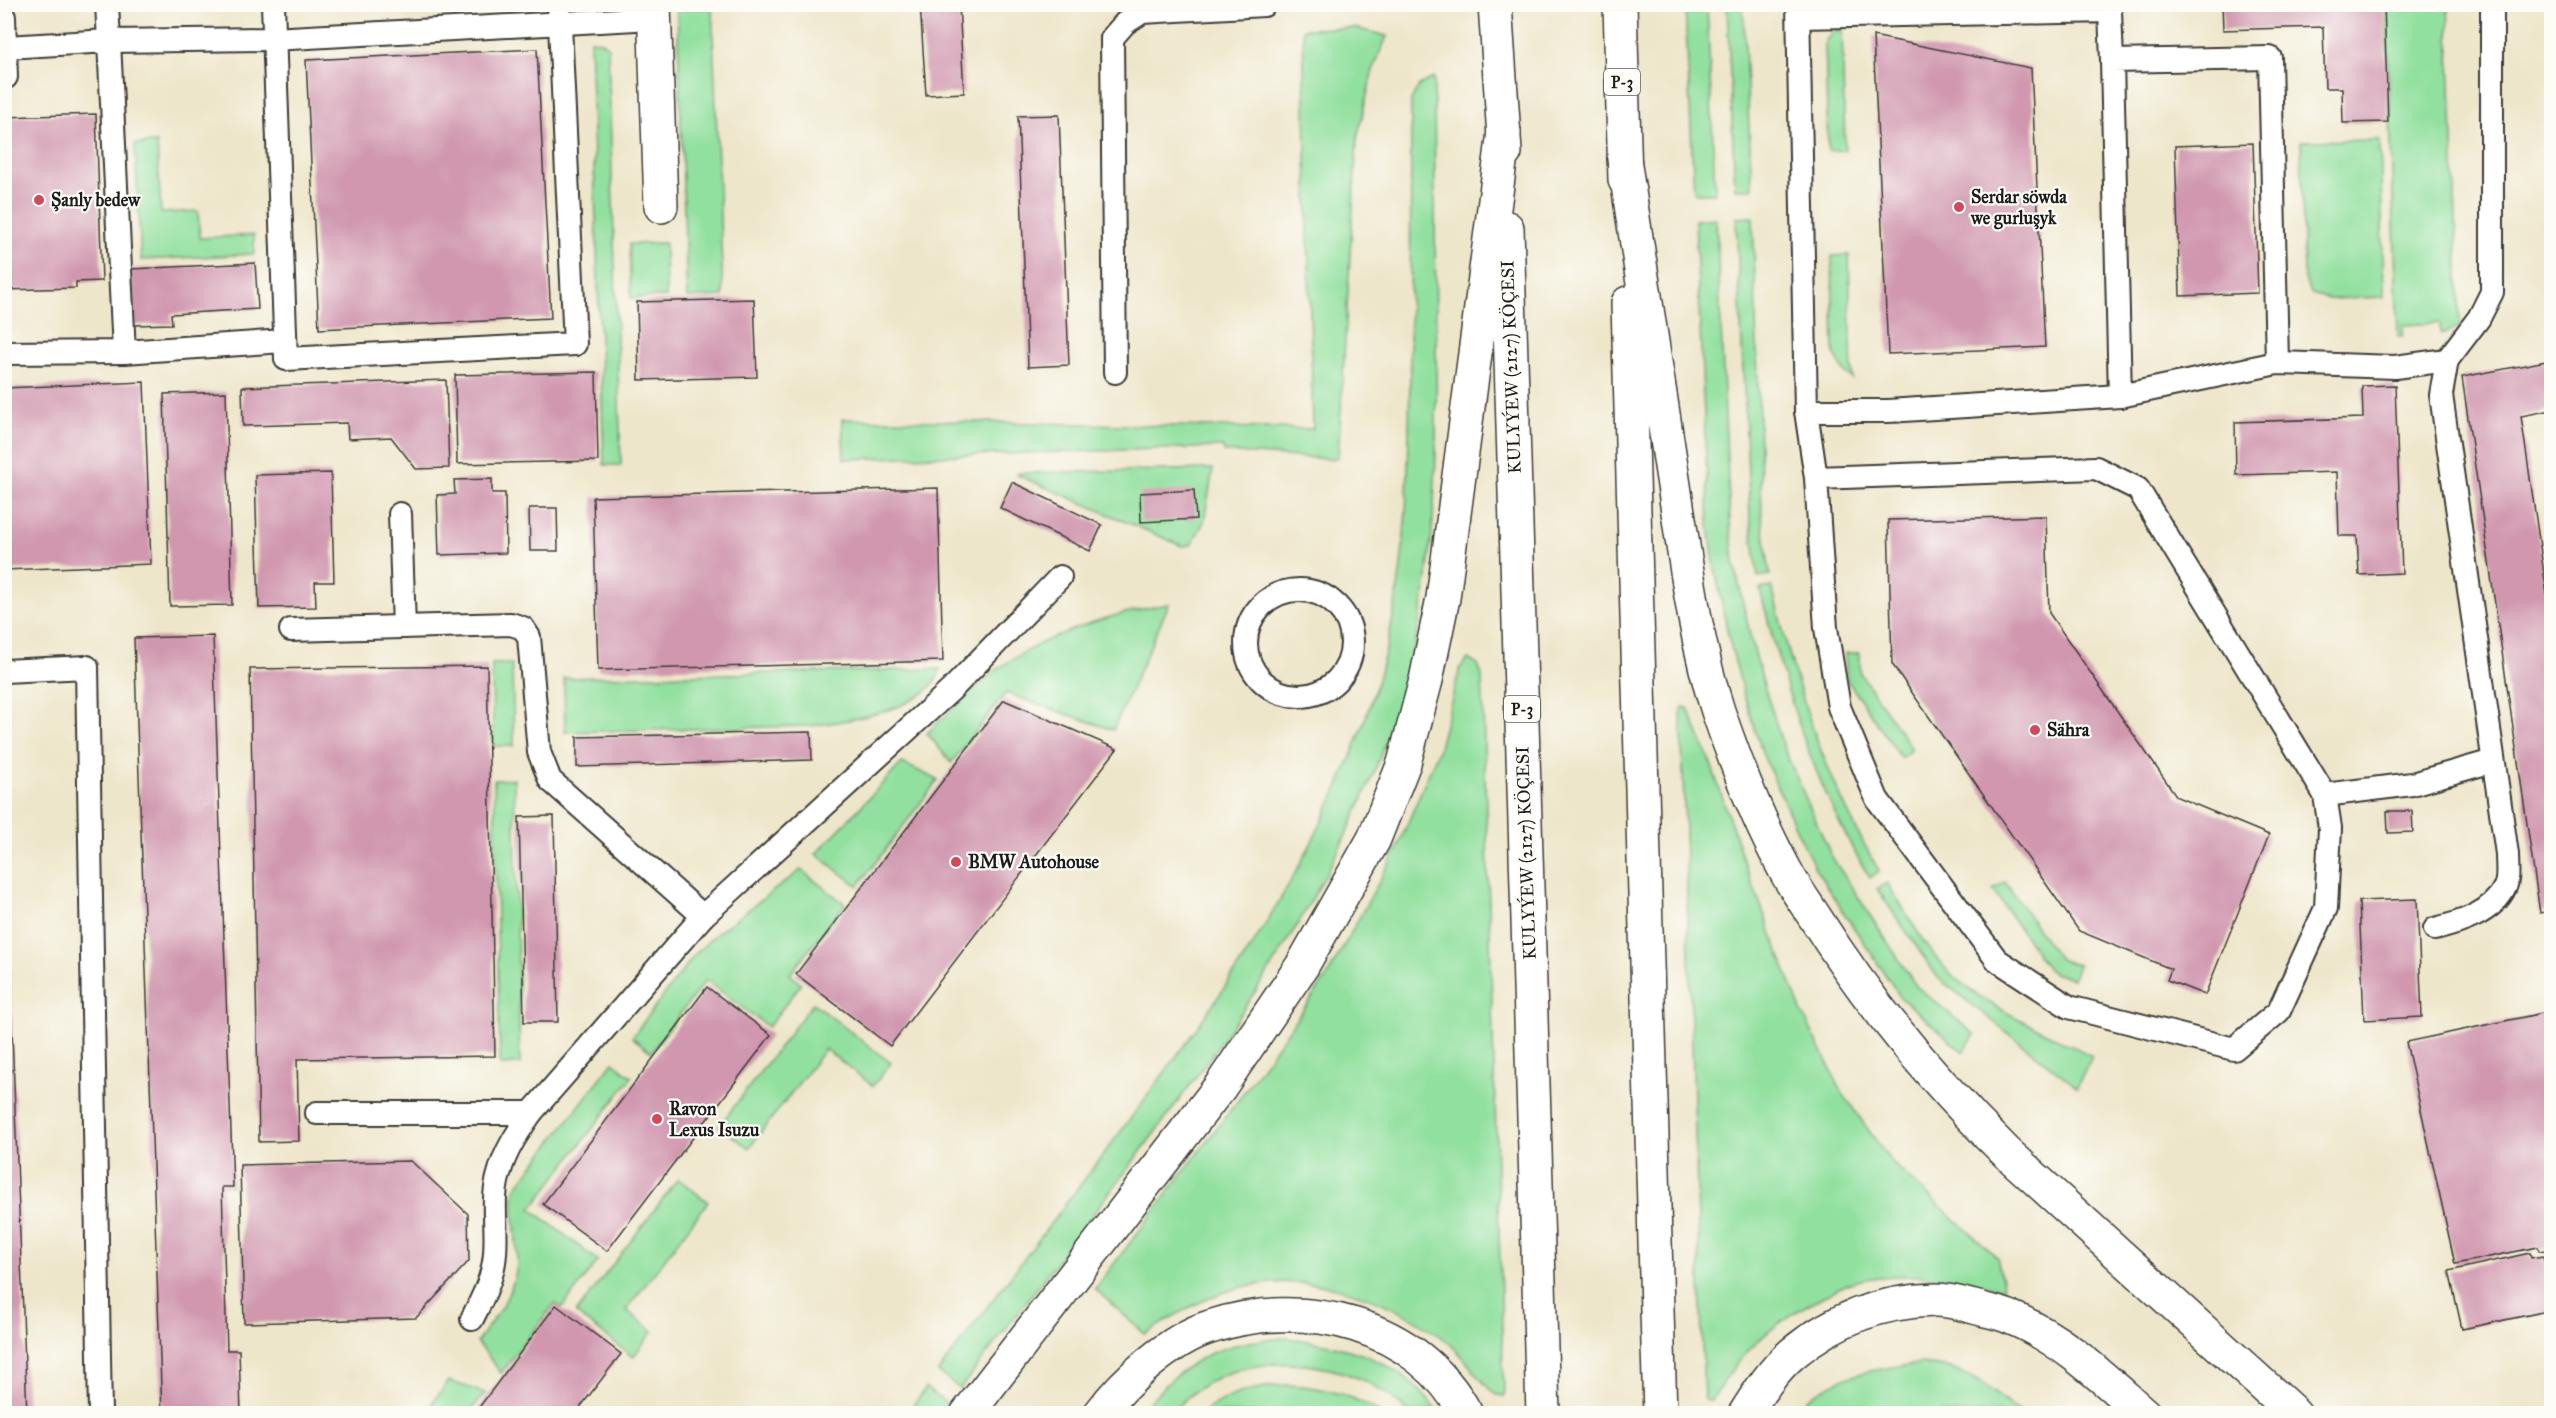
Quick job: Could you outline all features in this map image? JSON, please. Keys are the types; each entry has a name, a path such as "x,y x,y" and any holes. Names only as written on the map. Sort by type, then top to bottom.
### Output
{"main road":[{"name":"KULYÝEW (2127) KÖÇESI","path":"1495,4 1504,132 1544,1413"},
{"name":"P-3","path":"1620,4 1660,1413"},
{"path":"654,11 661,206"},
{"path":"966,1413 1220,1087 1302,966 1374,839 1404,763 1426,680 1443,598 1504,132"},
{"path":"1624,159 1685,557 1706,666 1718,711 1751,798 1784,869 1836,951 1927,1071 2006,1152 2295,1413"},
{"path":"1745,1413 1773,1374 1792,1354 1823,1331 1854,1315 1898,1303 1938,1300 2010,1317 2052,1339 2088,1364 2144,1413"},
{"path":"1100,1413 1110,1399 1180,1341 1209,1327 1254,1316 1292,1314 1327,1317 1365,1327 1399,1342 1426,1362 1457,1395 1466,1413"}],"lane":[{"path":"107,4 124,352"},
{"path":"273,4 286,359 575,344 559,14"},
{"path":"2435,929 2457,923 2490,906 2506,886 2507,854 2440,395 2447,360 2479,318 2492,292 2492,4"},
{"path":"1115,372 1112,38 1125,23 1142,12 1264,5"},
{"path":"6,47 109,41 273,39 559,14 654,11"},
{"path":"1816,478 2097,468 2138,489 2325,795 2330,828 2326,908 2279,1011 2234,1049 2069,1007 1997,960 1877,799 1839,707 1826,628 1816,478 1806,411 1798,11 2110,11 2120,396"},
{"path":"4,17 6,47 6,77 4,77"},
{"path":"2112,61 2270,58 2277,363"},
{"path":"4,353 124,352 284,340"},
{"path":"1806,411 1888,411 2120,396 2277,363 2394,367 2447,360"},
{"path":"400,514 404,627"},
{"path":"472,1319 488,1287 495,1262 494,1209 498,1176 510,1146 531,1113 703,915 951,690 1060,577"},
{"path":"1292,590 1309,591 1324,597 1337,607 1347,620 1352,636 1351,653 1346,669 1335,682 1322,691 1306,696 1288,695 1273,689 1260,679 1251,665 1246,649 1247,633 1252,617 1268,600 1292,590"},
{"path":"291,630 511,624 523,628 529,637 539,752 550,780 703,915"},
{"path":"4,671 87,667 100,1413"},
{"path":"2325,795 2412,784 2493,761"},
{"path":"317,1113 531,1113"}],"green space":[{"path":"677,5 712,5 723,296 687,298"},
{"path":"1685,5 1707,5 1715,193 1694,193"},
{"path":"1727,5 1743,5 1752,189 1735,189"},
{"path":"2386,5 2448,5 2460,327 2441,334 2440,323 2403,325 2403,336 2398,336"},
{"path":"1355,28 1387,36 1372,73 1357,139 1338,457 1331,459 1224,452 1223,447 844,459 842,419 1313,429 1303,29"},
{"path":"1842,29 1845,150 1828,151 1825,41 1834,31"},
{"path":"590,40 600,41 608,46 621,465 604,465"},
{"path":"1434,78 1436,417 1432,531 1423,607 1395,716 1369,786 1337,853 1262,981 1176,1104 960,1389 938,1372 1153,1088 1237,968 1276,906 1312,842 1343,776 1369,708 1396,603 1407,500 1410,397 1411,101 1419,85"},
{"path":"2380,140 2384,297 2329,299 2312,294 2304,279 2301,141"},
{"path":"157,143 161,213 198,211 200,238 254,235 254,254 141,260 135,144"},
{"path":"1753,217 1762,517 1770,575 1758,577 1750,518 1736,218"},
{"path":"1716,218 1730,524 1734,562 1765,689 1784,749 1832,857 1916,986 1975,1035 1963,1052 1901,998 1815,868 1763,755 1744,695 1729,639 1714,564 1709,525 1695,220"},
{"path":"665,243 666,297 631,298 629,244"},
{"path":"1849,255 1852,379 1843,370 1834,353 1832,256"},
{"path":"1213,469 1204,522 1191,545 1182,546 1017,475 1019,473"},
{"path":"1772,587 1792,663 1828,768 1879,871 1870,878 1833,810 1791,701 1760,589"},
{"path":"1169,604 1113,730 1006,693 951,763 927,733 995,671 1035,646 1100,620"},
{"path":"1845,653 1860,653 1860,673 1912,749 1901,758 1847,680"},
{"path":"1468,659 1478,664 1482,676 1504,1396 1496,1395 1453,1347 1422,1324 1396,1309 1339,1289 1280,1282 1251,1285 1222,1293 1192,1306 1145,1334 1095,1289 1239,1099 1326,978 1397,849 1438,751 1460,668"},
{"path":"492,664 512,664 514,746 493,746"},
{"path":"940,669 933,683 921,695 884,711 843,721 810,726 565,732 564,678"},
{"path":"1683,707 1688,708 1711,764 1743,859 1800,1008 1843,1094 1891,1162 1997,1257 2004,1289 1948,1279 1910,1276 1872,1278 1850,1283 1809,1304 1775,1326 1747,1352 1711,1401 1704,1400 1681,714"},
{"path":"902,763 938,780 858,886 816,854"},
{"path":"514,779 520,1064 500,1065 494,780"},
{"path":"801,870 845,904 790,974 801,984 768,1027 706,980 651,1052 632,1037 696,953 716,934"},
{"path":"2005,882 2059,959 2078,965 2073,979 2053,973 2047,968 1993,890"},
{"path":"1887,883 1938,961 1961,983 1996,1007 2092,1056 2077,1087 1938,978 1877,889"},
{"path":"813,1003 891,1063 873,1086 825,1049 749,1148 719,1126"},
{"path":"613,1062 632,1077 531,1209 598,1261 562,1308 555,1303 501,1373 477,1342 504,1303 514,1282 517,1259 515,1189"},
{"path":"678,1179 708,1202 626,1310 653,1331 633,1357 576,1313"},
{"path":"1288,1338 1353,1351 1391,1368 1424,1395 1439,1413 1408,1413 1390,1396 1368,1383 1316,1366 1289,1364 1262,1365 1236,1371 1201,1387 1170,1413 1139,1413 1172,1379 1204,1357 1221,1349 1241,1344"},
{"path":"1922,1364 1952,1368 1980,1382 2020,1413 1790,1413 1820,1390 1852,1376 1885,1368"},
{"path":"449,1381 485,1393 469,1413 439,1413 432,1403"},
{"path":"1290,1385 1337,1393 1359,1401 1380,1413 1202,1413 1233,1395 1265,1387"},
{"path":"926,1388 949,1405 942,1413 907,1413"}],"building":[{"path":"920,4 959,4 964,93 926,95"},
{"path":"2222,4 2384,4 2388,122 2343,123 2342,88 2325,88 2323,27 2223,30"},
{"name":"Serdar söwda we gurluşyk","path":"1873,36 2031,68 2045,347 1888,354"},
{"path":"537,49 551,318 319,329 306,60"},
{"name":"Şanly bedew","path":"96,114 102,281 76,282 76,288 4,290 4,117"},
{"path":"1059,115 1069,365 1028,367 1018,116"},
{"path":"2253,143 2258,293 2180,296 2175,146"},
{"path":"255,263 258,309 171,314 172,324 134,325 131,269"},
{"path":"754,299 757,377 639,380 637,302"},
{"path":"2552,360 2552,410 2521,416 2552,629 2552,911 2540,913 2462,377"},
{"path":"596,372 598,461 457,464 455,375"},
{"path":"446,380 449,468 416,469 391,437 348,439 347,423 243,426 242,387"},
{"path":"144,382 151,564 4,570 4,388"},
{"path":"2395,385 2402,573 2359,575 2357,536 2339,536 2337,472 2236,475 2235,422 2363,418 2362,386"},
{"path":"226,392 232,605 170,606 164,394"},
{"path":"331,473 334,582 315,582 316,607 259,608 255,475"},
{"path":"492,479 492,493 505,493 506,553 439,555 437,495 455,494 454,480"},
{"path":"1012,482 1102,525 1090,551 1000,508"},
{"path":"938,488 943,661 598,670 593,497"},
{"path":"1194,490 1196,519 1141,522 1140,493"},
{"path":"529,508 557,508 558,551 530,551"},
{"name":"Sähra","path":"2046,516 2049,613 2177,797 2269,835 2205,995 2167,980 2171,969 2079,931 1892,664 1888,520"},
{"path":"213,636 233,1187 222,1187 227,1350 239,1350 241,1414 162,1414 134,638"},
{"path":"487,666 495,1056 297,1059 299,1141 259,1142 250,669"},
{"name":"BMW Autohouse","path":"1004,700 1117,749 890,1046 796,974"},
{"path":"811,732 812,760 577,767 577,737"},
{"path":"2387,811 2412,811 2413,832 2388,833"},
{"path":"554,816 558,1022 524,1022 519,817"},
{"path":"4,880 6,880 27,1414 4,1414"},
{"path":"2417,899 2422,1017 2364,1020 2359,901"},
{"name":"Ravon Lexus Isuzu","path":"707,987 771,1035 607,1251 543,1204"},
{"path":"2552,1011 2552,1249 2539,1251 2538,1247 2455,1264 2406,1042"},
{"path":"411,1161 468,1214 469,1261 416,1318 244,1323 240,1165"},
{"path":"2530,1253 2531,1258 2543,1256 2552,1296 2552,1310 2462,1329 2449,1271"},
{"path":"556,1305 621,1354 575,1414 474,1414"}],"place":[{"name":"Şanly bedew","path":"39,200"},
{"name":"Serdar söwda we gurluşyk","path":"1959,207"},
{"name":"Sähra","path":"2035,730"},
{"name":"BMW Autohouse","path":"956,862"},
{"name":"Ravon Lexus Isuzu","path":"657,1119"}]}
